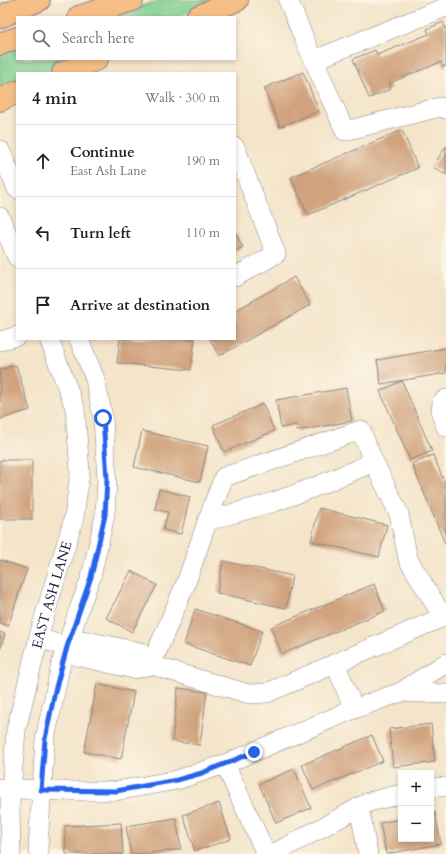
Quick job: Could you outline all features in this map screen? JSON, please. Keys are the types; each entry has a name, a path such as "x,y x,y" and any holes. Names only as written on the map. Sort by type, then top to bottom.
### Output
{"main road":[{"path":"0,17 40,0"},
{"path":"82,16 132,0"},
{"path":"198,16 237,0"},
{"path":"0,44 16,38"},
{"path":"65,72 95,60"},
{"path":"0,100 16,92"}],"street":[{"path":"288,0 345,131 440,107 446,109"},
{"path":"314,60 446,7"},
{"path":"0,150 16,187"},
{"path":"236,150 276,254 236,276"},
{"path":"0,217 16,255"},
{"path":"0,341 16,336"},
{"name":"EAST ASH LANE","path":"11,854 10,804 6,788 16,730 39,638 74,518 80,472 75,408 49,340"},
{"name":"EAST ASH LANE","path":"39,854 41,790 45,739 59,671 91,577 105,515 107,479 103,418 95,379 79,340"},
{"path":"446,399 442,402 441,414 446,427"},
{"path":"39,638 67,647 73,655 134,669 151,665 249,694 267,693 443,617 408,559 399,514 374,462 361,430 224,477 186,583 151,665"},
{"path":"207,522 274,502 315,487 374,462"},
{"path":"335,663 354,709"},
{"path":"6,788 116,791 177,780 225,764 354,709 401,692 446,663"},
{"path":"401,692 446,694"},
{"path":"225,764 266,854"},
{"path":"434,787 446,787"},
{"path":"273,854 369,802 398,795"},
{"path":"359,807 368,854"}],"green space":[{"path":"160,0 218,0 179,16 111,16"},
{"path":"16,47 16,60 73,60 44,72 16,72 16,83 0,90 0,53"}],"building":[{"path":"443,22 446,29 446,66 443,67 441,62 389,83 391,89 369,98 353,59 375,50 377,55 429,34 427,29"},
{"path":"303,72 319,111 280,127 264,88"},
{"path":"402,130 418,168 308,215 291,177"},
{"path":"446,146 446,175 433,167"},
{"path":"236,234 243,247 236,250"},
{"path":"294,277 310,305 219,356 211,340 236,340 236,310"},
{"path":"120,340 195,340 191,370 117,363"},
{"path":"446,348 446,373 381,384 377,360"},
{"path":"16,365 30,410 0,419 0,370"},
{"path":"402,381 432,451 410,460 380,391"},
{"path":"346,388 352,421 297,431 296,425 281,428 276,400"},
{"path":"263,404 274,431 224,452 213,425"},
{"path":"142,431 208,446 200,482 134,467"},
{"path":"433,455 446,486 446,546 412,464"},
{"path":"0,460 32,460 32,519 0,519"},
{"path":"159,489 190,497 181,534 163,530 168,512 155,509"},
{"path":"319,508 387,525 379,557 311,541"},
{"path":"0,560 27,569 8,626 0,623"},
{"path":"223,561 292,576 286,608 217,593"},
{"path":"131,571 157,585 132,632 106,618"},
{"path":"374,584 385,611 282,654 271,627"},
{"path":"195,609 262,631 250,666 184,644"},
{"path":"0,632 5,634 0,650"},
{"path":"97,684 134,692 121,759 84,752"},
{"path":"178,688 207,692 200,745 172,741"},
{"path":"431,724 435,762 393,767 389,729"},
{"path":"372,735 383,761 313,790 302,765"},
{"path":"294,769 311,808 276,823 259,784"},
{"path":"219,803 231,839 195,851 183,815"},
{"path":"434,812 441,844 386,854 380,823 398,820 398,842 434,842"},
{"path":"176,818 181,849 144,854 131,854 126,826"},
{"path":"121,823 123,854 66,854 65,826"}],"route":[{"path":"103,418 107,479 105,515 91,577 61,664 45,739 41,790 116,791 177,780 202,773 254,752"}]}
